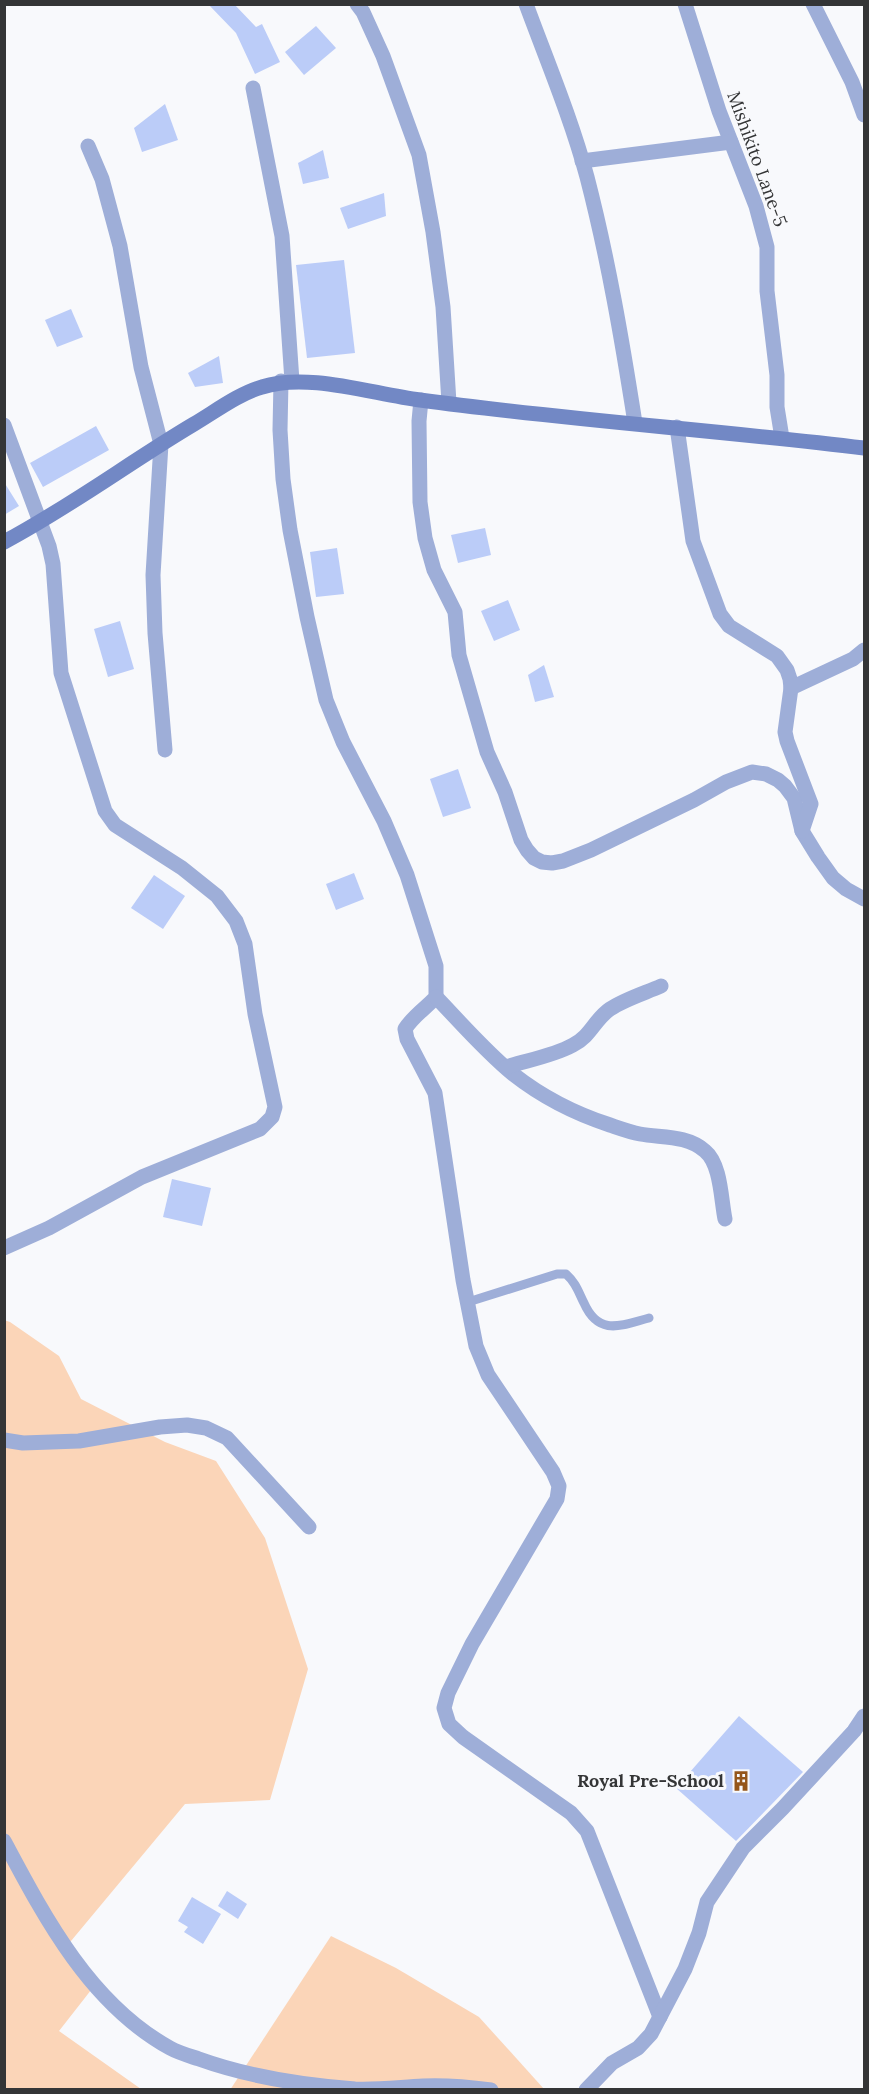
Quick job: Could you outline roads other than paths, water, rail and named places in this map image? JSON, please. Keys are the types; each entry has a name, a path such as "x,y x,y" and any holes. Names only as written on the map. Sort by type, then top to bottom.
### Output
{"street":[{"path":"357,4 383,56 419,155 433,232 443,308 449,403"},
{"path":"526,4 582,161 619,318 635,423"},
{"name":"Mishikito Lane-5","path":"685,4 719,111 756,206 767,247 767,291 776,367 777,407 782,438"},
{"path":"813,4 852,82 864,115"},
{"path":"253,88 282,237 287,381 280,430 283,479 290,530 307,617 326,700 343,742 384,821 407,875 436,966 436,996 424,1010 410,1020 405,1029 407,1039 435,1093 476,1346 488,1375 553,1472 558,1486 556,1499 472,1644 448,1693 444,1708 449,1724 462,1737 571,1813 587,1831 660,2017"},
{"path":"582,161 731,142"},
{"path":"88,146 102,179 120,246 141,367 161,444 153,574 155,633 165,750"},
{"path":"4,542 40,523 161,444 245,393 287,381 512,411 864,448"},
{"path":"421,400 420,502 425,537 434,570 455,612 459,655 487,752 505,792 526,850 542,862 563,861 591,850 734,779 752,772 766,774 778,780 794,798 802,831 833,878 846,889 864,899"},
{"path":"4,425 49,546 53,564 61,673 105,811 115,825 182,868 208,889 236,921 245,944 255,1014 276,1107 272,1117 260,1129 142,1177 49,1228 4,1248"},
{"path":"677,427 693,541 720,614 729,626 777,656 787,669 791,688 785,732 811,804 802,831"},
{"path":"791,688 853,659 864,650"},
{"path":"506,1067 574,1045 610,1009 661,986"},
{"path":"436,996 513,1074 555,1102 607,1124 640,1134 692,1142 706,1151 715,1162 725,1219"},
{"path":"4,1440 22,1443 79,1441 160,1427 187,1425 206,1428 227,1438 309,1527"},
{"path":"586,2090 612,2063 638,2048 651,2034 685,1969 699,1933 707,1902 743,1848 854,1731 864,1716"},
{"path":"4,1841 33,1896 69,1953 130,2021 171,2049 225,2068 308,2084 357,2089 455,2085 491,2090"}],"lane":[{"path":"468,1302 557,1274 566,1274 576,1283 591,1315 604,1325 613,1328 650,1318"}],"place":[{"name":"Royal Pre-School","path":"741,1781"}]}
